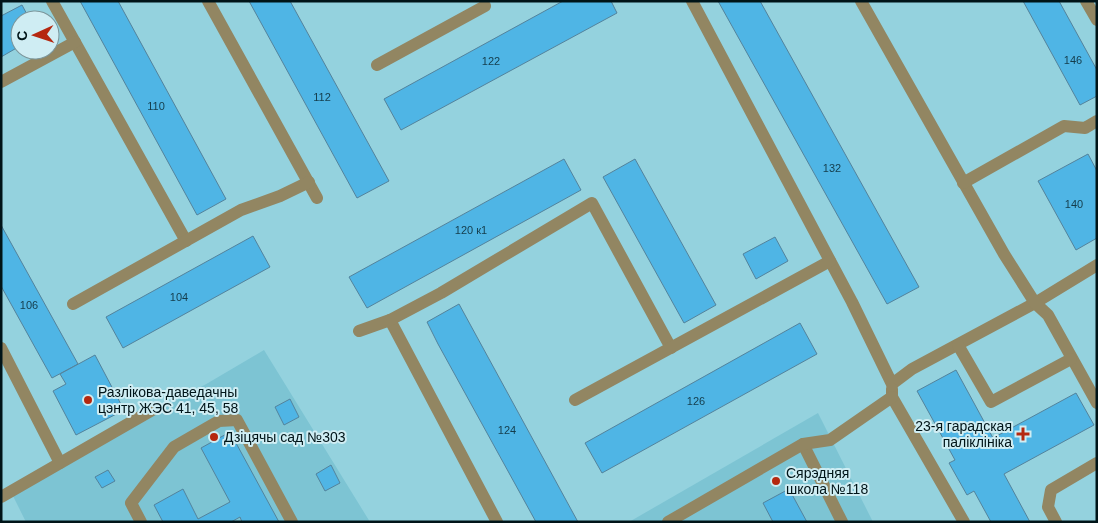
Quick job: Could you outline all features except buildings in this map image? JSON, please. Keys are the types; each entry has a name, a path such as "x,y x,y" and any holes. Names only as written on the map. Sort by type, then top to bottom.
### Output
{"lane":[{"path":"52,1 186,241"},
{"path":"208,1 317,198"},
{"path":"692,1 830,261 892,384 892,397 964,522"},
{"path":"861,1 963,183 1035,303 1048,315 1097,403"},
{"path":"1086,1 1097,20"},
{"path":"377,65 487,3"},
{"path":"1,82 75,42"},
{"path":"963,183 1064,126 1085,128 1097,121"},
{"path":"73,304 241,210 280,196 309,182"},
{"path":"359,331 390,320 441,293 592,203 670,348"},
{"path":"575,400 830,261"},
{"path":"892,384 912,369 1035,303 1097,265"},
{"path":"390,320 497,522"},
{"path":"958,345 991,402 1072,359"},
{"path":"1,348 60,463"},
{"path":"668,522 804,444 830,440 892,397"},
{"path":"1,497 154,409"},
{"path":"141,522 131,503 174,447 219,421 237,420 292,522"},
{"path":"804,444 842,522"},
{"path":"1056,522 1048,507 1051,490 1097,462"}],"shaded area":[{"name":"Дзіцячы сад №303","path":"264,350 370,522 26,522 11,492"},
{"name":"Сярэдняя школа №118","path":"818,413 873,522 629,522"}],"place":[{"name":"Разлікова-даведачны цэнтр ЖЭС 41, 45, 58","path":"88,400"},
{"name":"23-я гарадская паліклініка","path":"1023,434"},
{"name":"Дзіцячы сад №303","path":"214,437"},
{"name":"Сярэдняя школа №118","path":"776,481"}]}
